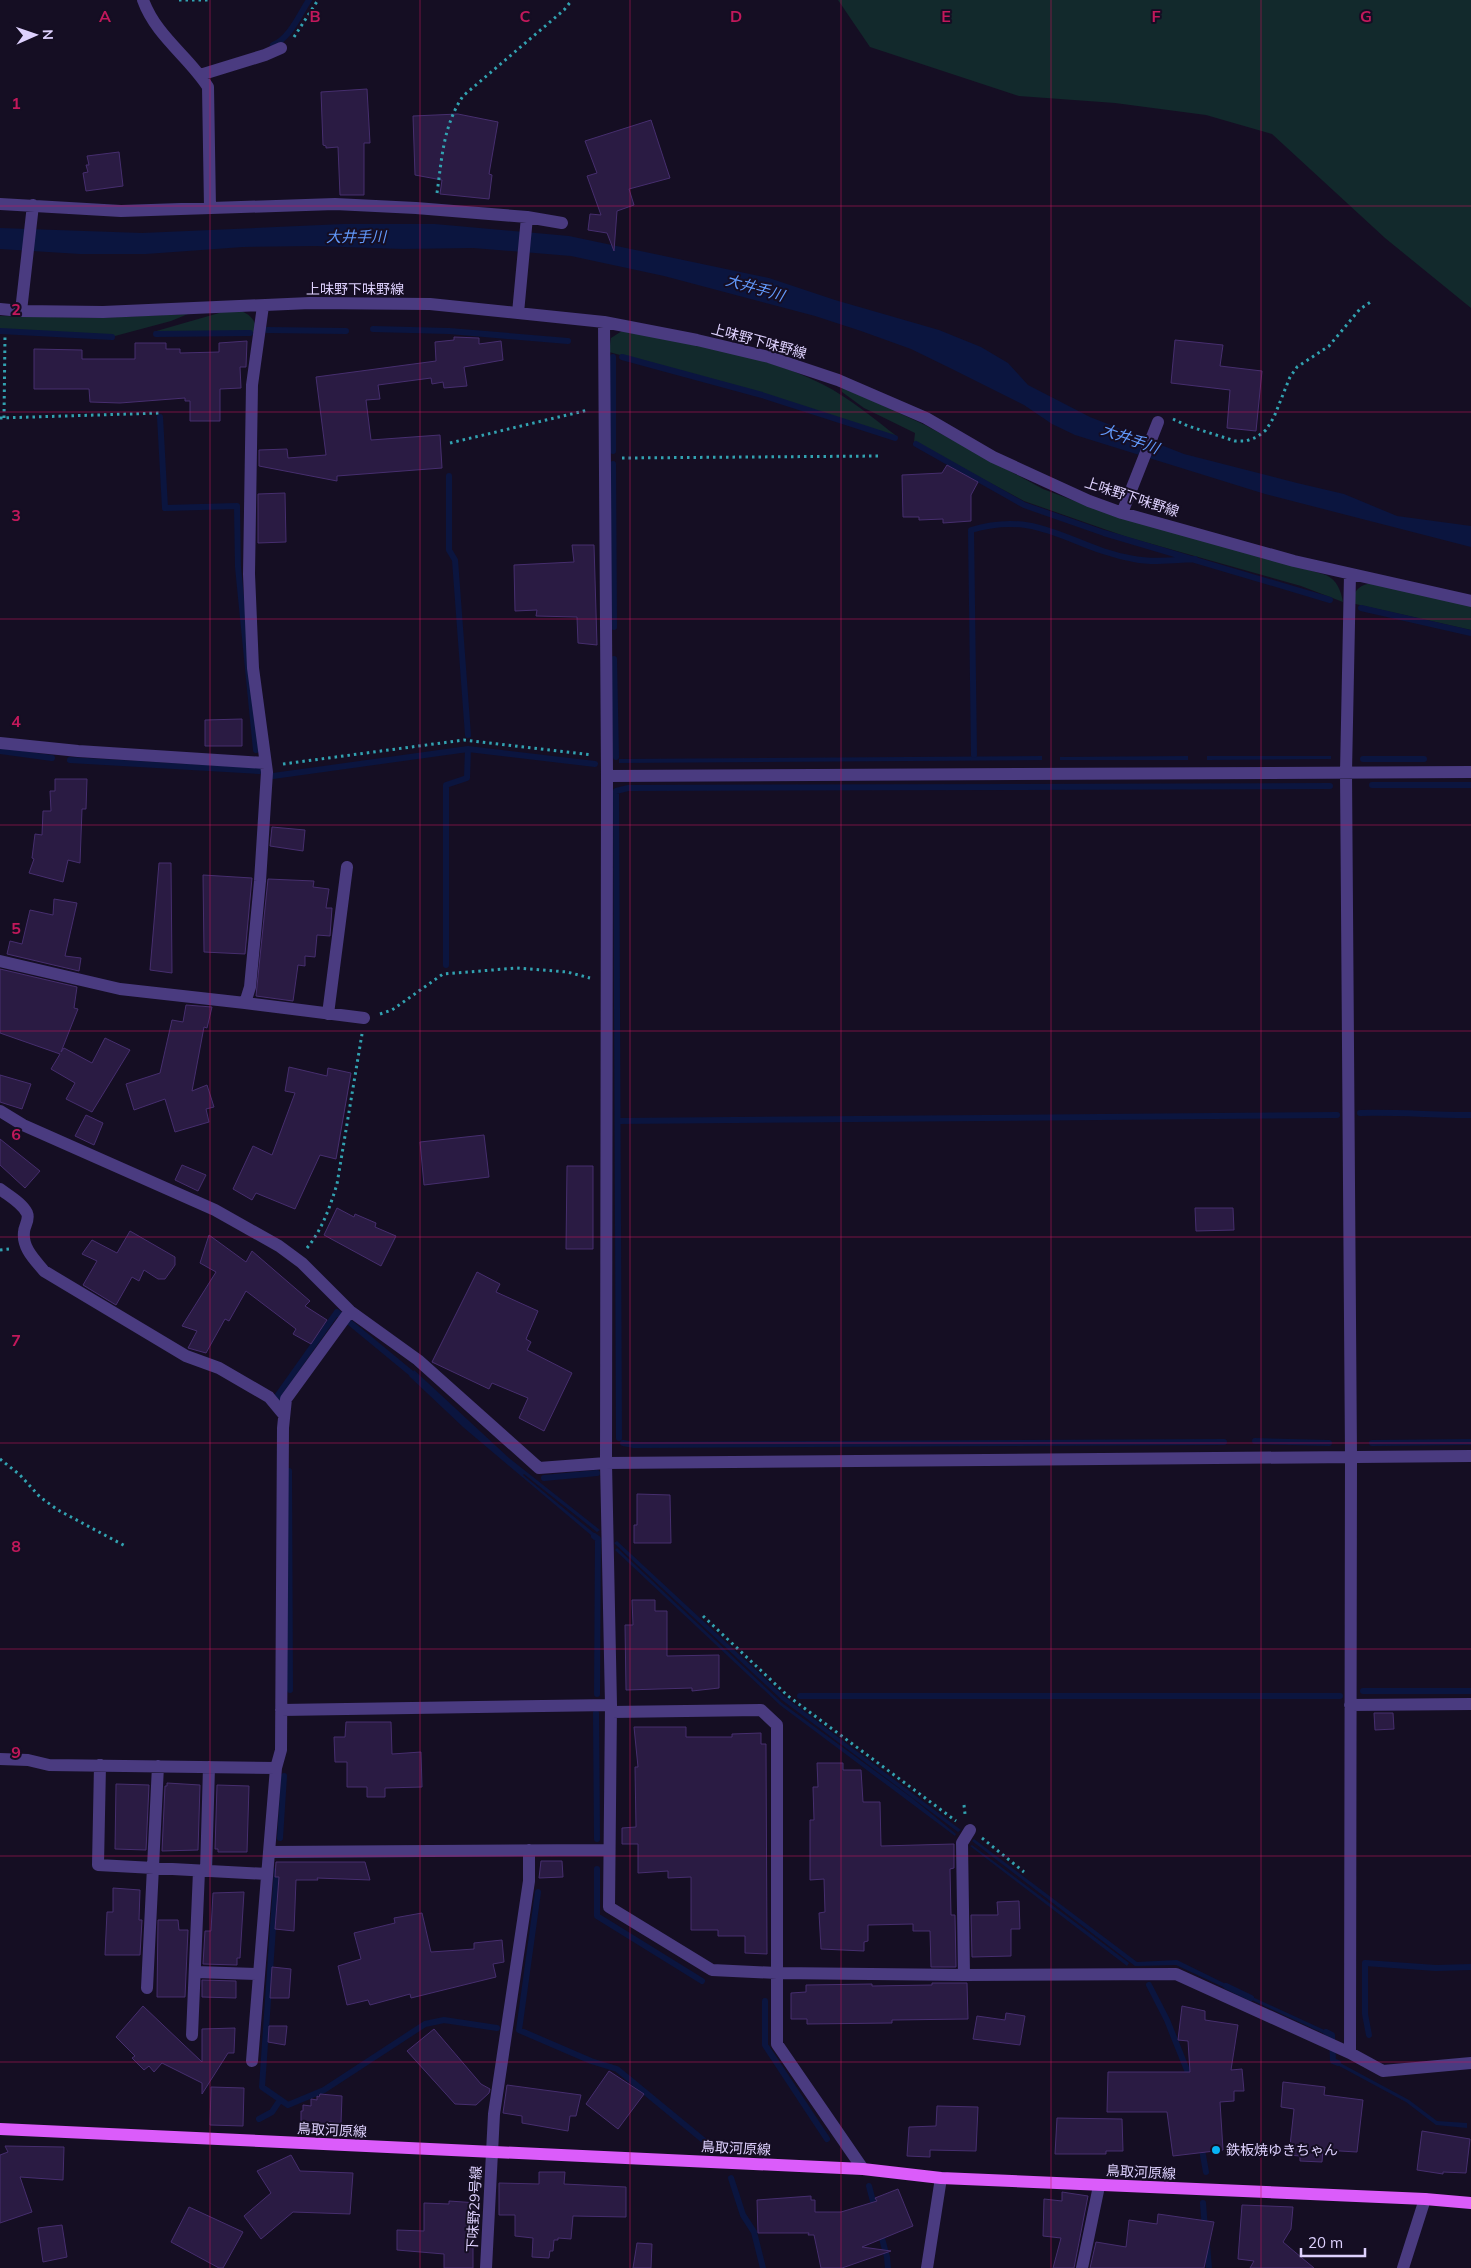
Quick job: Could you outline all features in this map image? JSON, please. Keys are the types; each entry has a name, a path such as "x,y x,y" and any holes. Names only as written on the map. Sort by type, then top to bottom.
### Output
{"main road":[{"name":"鳥取河原線","path":"0,2129 863,2169 941,2178 1425,2199 1471,2203"}],"street":[{"path":"143,0 155,24 171,45 200,75 208,87 210,208"},
{"path":"200,75 264,56 281,48"},
{"path":"0,204 32,210 121,211 335,204 434,210 527,221 562,223"},
{"path":"21,307 32,210"},
{"path":"518,313 527,221"},
{"name":"上味野下味野線","path":"0,309 21,307 103,312 310,303 430,304 604,322 696,340 769,357 838,380 926,418 993,457 1089,501 1122,513 1294,561 1471,601"},
{"path":"246,1003 250,987 260,881 267,772 253,668 250,574 252,385 263,306"},
{"path":"604,322 607,753 606,1463 611,1708 608,1907 712,1970 777,1973 964,1975 1176,1974 1350,2053 1383,2071 1471,2063"},
{"path":"1122,513 1158,422"},
{"path":"1350,574 1346,772 1351,1456 1350,2053"},
{"path":"0,742 78,751 252,760 265,763"},
{"path":"607,776 1471,772"},
{"path":"328,1014 348,867"},
{"path":"0,961 120,989 364,1018"},
{"path":"0,1111 23,1125 215,1210 258,1232 297,1260 350,1311 418,1360 539,1468 606,1463 1471,1456"},
{"path":"0,1190 21,1204 27,1214 28,1220 23,1233 28,1252 44,1271 186,1356 219,1368 269,1397 284,1415"},
{"path":"252,2061 276,1768 281,1750 284,1415 286,1399 350,1311"},
{"path":"1350,1705 1471,1704"},
{"path":"281,1710 611,1708 761,1710 777,1726 777,2044 863,2169"},
{"path":"0,1759 28,1760 49,1765 276,1768"},
{"path":"100,1765 98,1865 267,1874"},
{"path":"147,1988 158,1766"},
{"path":"192,2035 209,1767"},
{"path":"964,1975 962,1843 970,1830"},
{"name":"下味野29号線","path":"486,2268 494,2114 529,1881 529,1850"},
{"path":"269,1852 608,1850"},
{"path":"196,1972 259,1974"},
{"path":"927,2268 941,2178"},
{"path":"1082,2268 1099,2186"},
{"path":"1403,2268 1425,2199"}],"path":[{"path":"179,0 212,0"},
{"path":"281,48 292,40 318,0"},
{"path":"434,210 445,135 454,110 469,91 564,10 572,0"},
{"path":"1158,422 1162,414 1188,426 1235,441 1246,441 1257,437 1266,430 1274,417 1296,367 1329,346 1360,309 1372,301"},
{"path":"5,335 2,418 161,413"},
{"path":"450,443 604,406"},
{"path":"605,459 879,456"},
{"path":"265,763 288,764 464,740 592,755 607,753"},
{"path":"297,1260 316,1238 337,1184 364,1018 392,1010 442,974 517,968 567,972 606,984"},
{"path":"0,1459 20,1475 40,1497 58,1510 73,1520 128,1547"},
{"path":"703,1616 788,1696 1024,1872"}],"green space":[{"path":"838,0 1471,0 1471,308 1385,238 1272,134 1206,115 1115,103 1019,96 870,47"},
{"path":"239,310 252,318 257,332 153,332 226,311"},
{"path":"188,314 171,321 115,336 0,329 0,316 98,318"},
{"path":"622,331 725,351 775,364 799,373 842,396 898,437 749,390 609,352 611,338"},
{"path":"841,386 925,425 1043,489 1096,509 1326,575 1338,586 1343,602 1301,586 1127,537 1024,501 914,442 915,433 864,408 842,392"},
{"path":"1371,583 1471,606 1471,630 1351,603 1358,589"}],"water":[{"name":"大井手川","path":"343,224 435,224 569,236 769,278 835,300 939,330 981,347 1008,363 1028,385 1090,417 1184,454 1344,494 1397,516 1471,526 1471,547 1265,494 1075,435 1052,424 1024,405 911,349 815,316 664,276 571,256 473,248 403,249 315,246 243,247 146,254 80,254 0,249 0,228 142,233"},
{"path":"1042,756 1042,760 619,763 619,759"},
{"path":"1188,756 1188,760 1060,760 1060,757"},
{"path":"1207,756 1331,756 1331,759 1207,760"},
{"path":"414,1370 509,1458 600,1530 597,1532 523,1475 600,1538 598,1541 463,1427 409,1376"},
{"path":"617,1541 785,1697 961,1830 958,1832 782,1700 614,1543"},
{"path":"617,1548 782,1703 912,1798 956,1834 955,1836 780,1705 615,1550"},
{"path":"974,1839 1137,1962 1177,1960 1234,1988 1234,1992 1176,1965 1135,1966 972,1841"},
{"path":"972,1845 1129,1963 1127,1966 970,1846"},
{"path":"1246,1994 1333,2034 1331,2037 1243,1996"},
{"path":"1331,2058 1409,2100 1437,2121 1467,2123 1467,2128 1436,2125 1406,2102 1330,2061"}],"building":[{"path":"367,89 370,143 364,143 364,195 340,195 338,147 326,148 323,145 321,92"},
{"path":"458,114 498,122 489,174 492,175 489,199 440,194 442,180 415,175 413,116"},
{"path":"651,120 670,178 629,189 634,205 617,211 614,251 607,233 588,230 590,214 601,215 587,176 597,173 585,141"},
{"path":"119,152 123,186 86,191 83,173 88,172 86,165 89,165 87,156"},
{"path":"454,337 479,338 479,344 501,341 503,360 464,367 467,386 444,388 443,382 432,384 431,378 378,385 380,399 366,400 371,440 440,435 442,468 337,476 337,481 259,466 259,450 287,449 288,458 326,455 316,377 436,361 435,342 454,340"},
{"path":"1175,340 1223,345 1220,366 1262,371 1256,431 1227,428 1230,390 1171,383"},
{"path":"247,341 246,367 240,367 241,388 220,389 220,421 190,421 190,401 185,401 185,398 120,403 90,402 89,389 34,389 34,349 82,350 82,359 135,359 135,343 166,343 166,349 180,349 180,353 219,352 219,343"},
{"path":"947,465 978,482 971,495 971,521 943,523 943,519 919,520 919,517 903,517 902,475 942,473"},
{"path":"285,493 286,542 258,543 258,494"},
{"path":"572,545 594,545 597,645 578,643 577,617 536,616 537,610 515,611 514,565 574,562"},
{"path":"242,719 242,746 205,746 205,720"},
{"path":"55,779 87,779 86,809 82,809 80,863 68,860 63,882 29,873 34,859 32,858 35,834 42,835 43,811 51,811 50,791 55,791"},
{"path":"272,827 305,830 303,851 270,846"},
{"path":"159,863 171,863 172,973 150,970"},
{"path":"203,875 252,878 245,954 204,952"},
{"path":"268,879 314,881 313,887 329,889 326,908 332,908 330,936 317,935 315,957 305,956 305,966 298,965 293,1001 256,996"},
{"path":"54,899 77,903 65,956 81,958 79,971 7,954 10,941 22,944 30,910 53,915"},
{"path":"0,969 77,987 74,1008 78,1009 61,1052 64,1048 92,1063 105,1038 130,1050 92,1112 66,1099 75,1083 51,1069 60,1054 0,1033"},
{"path":"186,1005 212,1007 207,1028 204,1027 192,1091 207,1085 214,1107 206,1109 209,1122 175,1132 165,1099 134,1110 126,1084 160,1073 172,1020 183,1022"},
{"path":"289,1067 327,1076 328,1068 351,1073 336,1159 320,1155 295,1209 256,1193 252,1200 233,1189 253,1146 272,1155 295,1093 285,1091"},
{"path":"0,1075 31,1084 22,1109 0,1102"},
{"path":"86,1115 103,1123 94,1145 75,1136"},
{"path":"484,1135 489,1177 424,1185 420,1142"},
{"path":"0,1139 40,1171 25,1188 0,1165"},
{"path":"182,1165 206,1175 198,1191 175,1180"},
{"path":"567,1166 593,1166 593,1249 566,1249"},
{"path":"337,1208 354,1217 355,1214 376,1223 375,1227 396,1236 381,1266 324,1235"},
{"path":"1195,1208 1233,1208 1234,1230 1196,1231"},
{"path":"130,1231 175,1257 175,1265 165,1279 158,1279 144,1270 139,1281 132,1277 116,1305 83,1285 97,1261 82,1254 92,1240 117,1253"},
{"path":"209,1235 246,1262 252,1251 310,1301 305,1306 327,1320 311,1344 293,1334 296,1329 246,1291 229,1321 225,1319 206,1353 188,1348 197,1331 182,1326 216,1272 200,1263"},
{"path":"477,1272 500,1284 496,1292 538,1311 526,1339 531,1342 527,1350 572,1373 544,1431 519,1418 528,1398 492,1383 489,1389 432,1362"},
{"path":"637,1494 670,1495 671,1543 634,1543 634,1525 637,1525"},
{"path":"632,1600 655,1600 655,1611 667,1611 667,1656 719,1655 719,1688 692,1691 692,1688 626,1690 625,1625 633,1625"},
{"path":"1374,1713 1393,1713 1394,1729 1375,1730"},
{"path":"346,1722 391,1722 392,1754 421,1752 422,1787 385,1788 385,1797 367,1797 367,1787 347,1787 347,1762 335,1762 334,1737 345,1737"},
{"path":"634,1727 686,1727 686,1737 732,1737 732,1734 761,1733 761,1744 766,1744 767,1954 745,1953 745,1936 718,1936 718,1930 691,1930 691,1877 668,1878 668,1871 638,1873 638,1844 622,1844 622,1828 636,1827 635,1767 638,1767"},
{"path":"817,1763 843,1763 843,1770 861,1770 863,1802 880,1802 881,1846 954,1844 954,1868 950,1869 951,1915 955,1915 956,1967 931,1967 930,1931 913,1931 913,1924 868,1925 868,1941 864,1942 864,1951 821,1949 819,1913 825,1912 824,1879 810,1880 810,1820 814,1820 813,1787 818,1787"},
{"path":"167,1783 200,1785 198,1850 162,1851 165,1786 167,1786"},
{"path":"116,1784 149,1785 146,1850 115,1849"},
{"path":"217,1785 249,1786 247,1852 218,1852 218,1849 215,1849"},
{"path":"541,1861 562,1861 563,1877 539,1878"},
{"path":"276,1862 365,1862 370,1880 317,1878 318,1880 296,1880 294,1931 275,1929 279,1877 275,1877"},
{"path":"113,1888 140,1890 139,1920 142,1920 140,1955 105,1955 107,1912 113,1912"},
{"path":"244,1892 240,1958 237,1958 237,1965 203,1964 205,1931 211,1931 213,1893"},
{"path":"1019,1901 1020,1929 1011,1929 1011,1956 972,1957 971,1915 998,1915 997,1902"},
{"path":"422,1913 431,1952 474,1949 474,1943 502,1940 504,1962 493,1964 496,1977 411,1998 410,1994 370,2005 368,2000 347,2005 338,1966 361,1959 354,1933 395,1923 394,1918"},
{"path":"158,1920 178,1920 179,1930 188,1930 185,1997 157,1997"},
{"path":"272,1967 291,1969 289,1998 270,1998"},
{"path":"202,1980 236,1981 236,1998 202,1997"},
{"path":"932,1983 967,1983 968,2019 892,2020 892,2023 807,2024 807,2019 791,2019 791,1993 806,1992 806,1985 872,1984 872,1986 932,1985"},
{"path":"143,2006 202,2062 202,2029 235,2028 234,2053 228,2053 202,2094 202,2083 162,2063 154,2072 149,2066 144,2070 132,2058 135,2056 116,2037"},
{"path":"1182,2006 1205,2011 1205,2020 1238,2025 1231,2070 1242,2069 1244,2091 1234,2091 1234,2101 1220,2102 1223,2150 1173,2156 1167,2112 1107,2112 1108,2072 1190,2072 1188,2041 1178,2040"},
{"path":"1006,2013 1025,2016 1020,2045 973,2039 977,2016 1005,2020"},
{"path":"269,2026 287,2026 285,2045 268,2042"},
{"path":"434,2029 481,2084 490,2089 489,2093 476,2105 455,2104 407,2051"},
{"path":"609,2071 644,2094 618,2129 586,2104"},
{"path":"1283,2082 1325,2087 1324,2095 1363,2100 1357,2152 1323,2150 1322,2162 1300,2161 1300,2156 1289,2155 1294,2109 1281,2107"},
{"path":"507,2085 581,2095 576,2116 570,2116 568,2131 522,2123 522,2116 503,2113"},
{"path":"211,2087 244,2088 243,2126 210,2125"},
{"path":"320,2094 342,2096 341,2123 329,2122 329,2128 301,2128 303,2105 311,2106 311,2099 317,2100 317,2096 319,2097"},
{"path":"937,2106 978,2107 976,2151 930,2150 930,2157 907,2156 909,2127 936,2126"},
{"path":"1057,2118 1122,2119 1123,2151 1106,2151 1106,2154 1055,2154"},
{"path":"1422,2131 1470,2139 1466,2173 1443,2172 1443,2174 1417,2170"},
{"path":"5,2146 64,2147 63,2180 20,2177 32,2212 0,2223 0,2155 8,2152"},
{"path":"291,2155 300,2171 353,2173 350,2214 293,2212 261,2239 244,2216 271,2193 257,2171"},
{"path":"539,2172 565,2172 564,2184 626,2187 626,2217 573,2216 571,2239 558,2238 558,2240 554,2240 553,2251 550,2251 549,2258 532,2257 533,2238 515,2236 515,2215 499,2215 499,2183 539,2184"},
{"path":"898,2189 913,2226 862,2247 891,2251 842,2268 821,2268 814,2235 808,2235 809,2233 758,2233 757,2200 811,2196 811,2200 815,2200 815,2212 841,2212 877,2201 875,2198"},
{"path":"1062,2192 1088,2196 1074,2268 1053,2268 1061,2238 1043,2236 1044,2199 1062,2201"},
{"path":"449,2201 478,2203 478,2236 473,2236 473,2268 444,2268 444,2254 397,2250 397,2230 424,2231 424,2203 449,2204"},
{"path":"1242,2205 1293,2207 1291,2229 1283,2242 1314,2268 1250,2268 1254,2261 1238,2259"},
{"path":"189,2207 243,2232 223,2268 219,2268 171,2242"},
{"path":"1158,2214 1214,2222 1204,2268 1090,2268 1096,2242 1126,2247 1129,2220 1157,2224"},
{"path":"62,2225 67,2257 43,2262 38,2228"},
{"path":"637,2243 652,2244 651,2268 633,2268"}],"waterway":[{"path":"273,45 289,32 309,0"},
{"path":"373,329 449,331 568,341"},
{"path":"267,330 346,331"},
{"path":"0,331 112,337"},
{"path":"156,334 250,333"},
{"path":"613,357 613,451"},
{"path":"622,357 762,395 895,438"},
{"path":"160,417 165,508 237,506 238,567 256,750"},
{"path":"916,444 1024,505 1104,533 1330,600"},
{"path":"613,464 614,627"},
{"path":"449,476 449,550 455,560 468,735"},
{"path":"974,755 971,530 995,525 1017,524 1055,532 1111,554 1134,559 1157,561 1195,559"},
{"path":"1361,608 1471,633"},
{"path":"614,659 616,757"},
{"path":"273,776 468,749 595,764"},
{"path":"446,965 446,785 467,778 468,749"},
{"path":"0,751 52,758"},
{"path":"1363,759 1424,759"},
{"path":"70,760 259,771"},
{"path":"1372,785 1471,785"},
{"path":"619,1438 616,791 628,788 1330,786"},
{"path":"1360,1113 1471,1115"},
{"path":"618,1121 1337,1115"},
{"path":"284,1405 278,1395 337,1312 417,1378"},
{"path":"1255,1441 1329,1443"},
{"path":"623,1443 634,1445 1224,1442"},
{"path":"1372,1443 1471,1442"},
{"path":"289,1471 290,1690"},
{"path":"544,1478 597,1473"},
{"path":"594,1536 598,1539 597,1694"},
{"path":"1363,1691 1471,1691"},
{"path":"800,1696 1340,1696"},
{"path":"596,1713 597,1839"},
{"path":"280,1838 284,1776"},
{"path":"597,1869 597,1916 702,1981"},
{"path":"277,1870 262,2087 288,2105 324,2090 425,2024 444,2020 497,2028"},
{"path":"538,1892 519,2030 591,2061 617,2069 708,2144"},
{"path":"1369,2035 1365,2014 1365,1963 1436,1968 1471,1967"},
{"path":"1149,1985 1167,2020 1191,2080"},
{"path":"1226,1986 1251,1998"},
{"path":"765,2001 765,2045 827,2139"},
{"path":"1326,2032 1332,2035 1333,2061 1338,2063"},
{"path":"259,2119 272,2112 280,2100"},
{"path":"1201,2144 1206,2172"},
{"path":"731,2178 743,2215 754,2232 763,2268"},
{"path":"869,2186 875,2209"},
{"path":"1203,2203 1205,2229"},
{"path":"880,2231 888,2268"},
{"path":"1207,2244 1209,2268"}],"place":[{"name":"鉄板焼ゆきちゃん","path":"1216,2150"}]}
